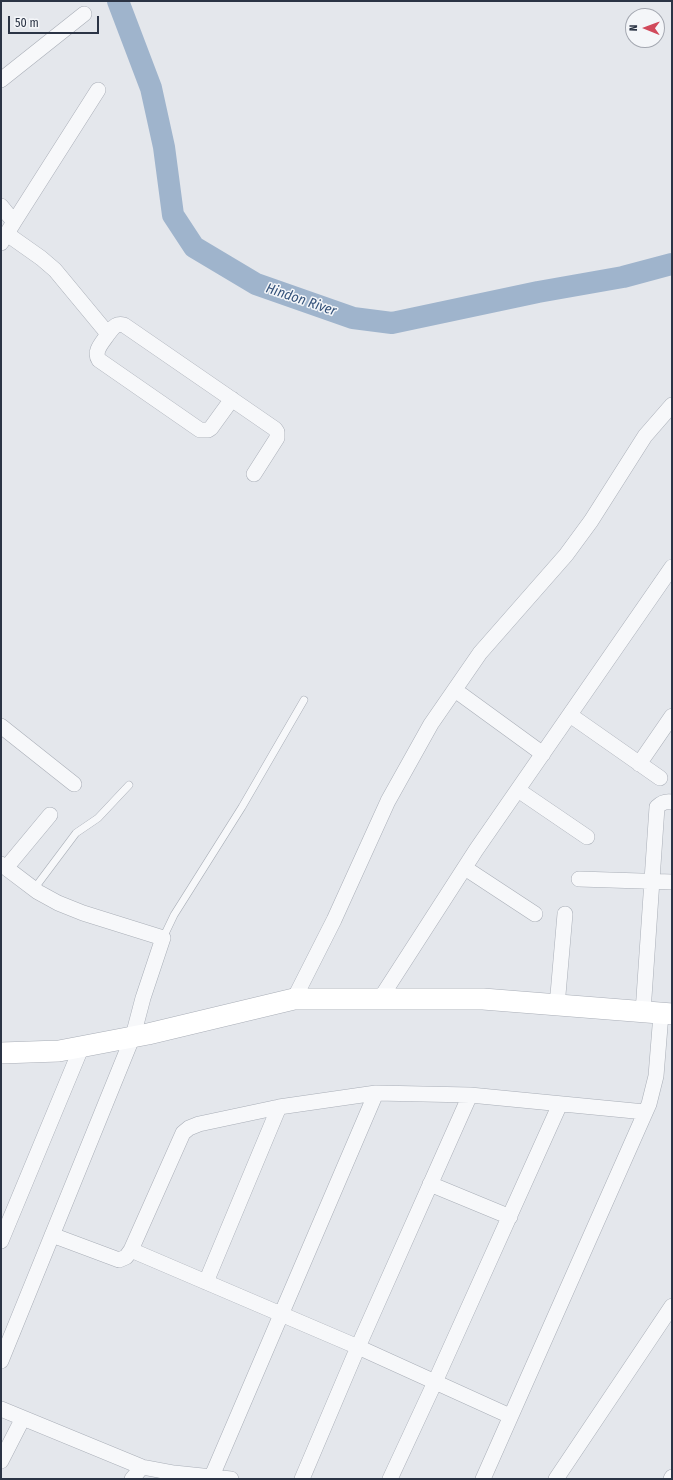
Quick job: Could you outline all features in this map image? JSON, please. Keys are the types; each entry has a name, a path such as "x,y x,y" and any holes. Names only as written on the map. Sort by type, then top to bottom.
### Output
{"street":[{"path":"1,80 84,14"},
{"path":"7,233 98,90"},
{"path":"1,206 7,233 55,270 108,334"},
{"path":"232,399 212,428 208,430 200,430 99,360 97,357 97,351 115,325 124,324 232,399 277,432 277,438 254,474"},
{"path":"294,999 334,920 388,801 431,724 480,653 566,555 591,521 645,436 672,405"},
{"path":"380,999 465,868 672,567"},
{"path":"455,690 543,754"},
{"path":"570,715 660,778"},
{"path":"639,764 672,716"},
{"path":"1,726 74,784"},
{"path":"518,790 587,837"},
{"path":"483,1479 649,1104 656,1076 659,1014 652,880 657,807 665,802 672,802"},
{"path":"1,1361 133,1036 143,998 163,938 83,913 58,903 34,889 4,866 50,815"},
{"path":"465,868 535,914"},
{"path":"579,879 652,880 672,882"},
{"path":"557,1006 565,914"},
{"path":"1,1053 59,1051 133,1036 294,999 483,999 659,1014"},
{"path":"1,1241 82,1046"},
{"path":"52,1235 119,1260 123,1260 131,1250 183,1133 189,1128 199,1124 278,1107 376,1093 470,1095 645,1112"},
{"path":"212,1476 376,1093"},
{"path":"302,1479 358,1347 470,1095"},
{"path":"390,1479 560,1104"},
{"path":"206,1282 278,1107"},
{"path":"430,1184 510,1217"},
{"path":"131,1250 358,1347 510,1416"},
{"path":"556,1479 672,1306"},
{"path":"1,1409 142,1467 184,1477 212,1476 231,1479"},
{"path":"1,1461 23,1418"},
{"path":"132,1479 142,1467"}],"lane":[{"path":"163,938 174,915 242,807 304,700"},
{"path":"34,889 76,833 98,818 129,784"}],"waterway":[{"name":"Hindon River","path":"118,1 151,88 164,147 173,215 194,247 256,284 353,318 392,323 538,292 623,277 672,264"}]}
